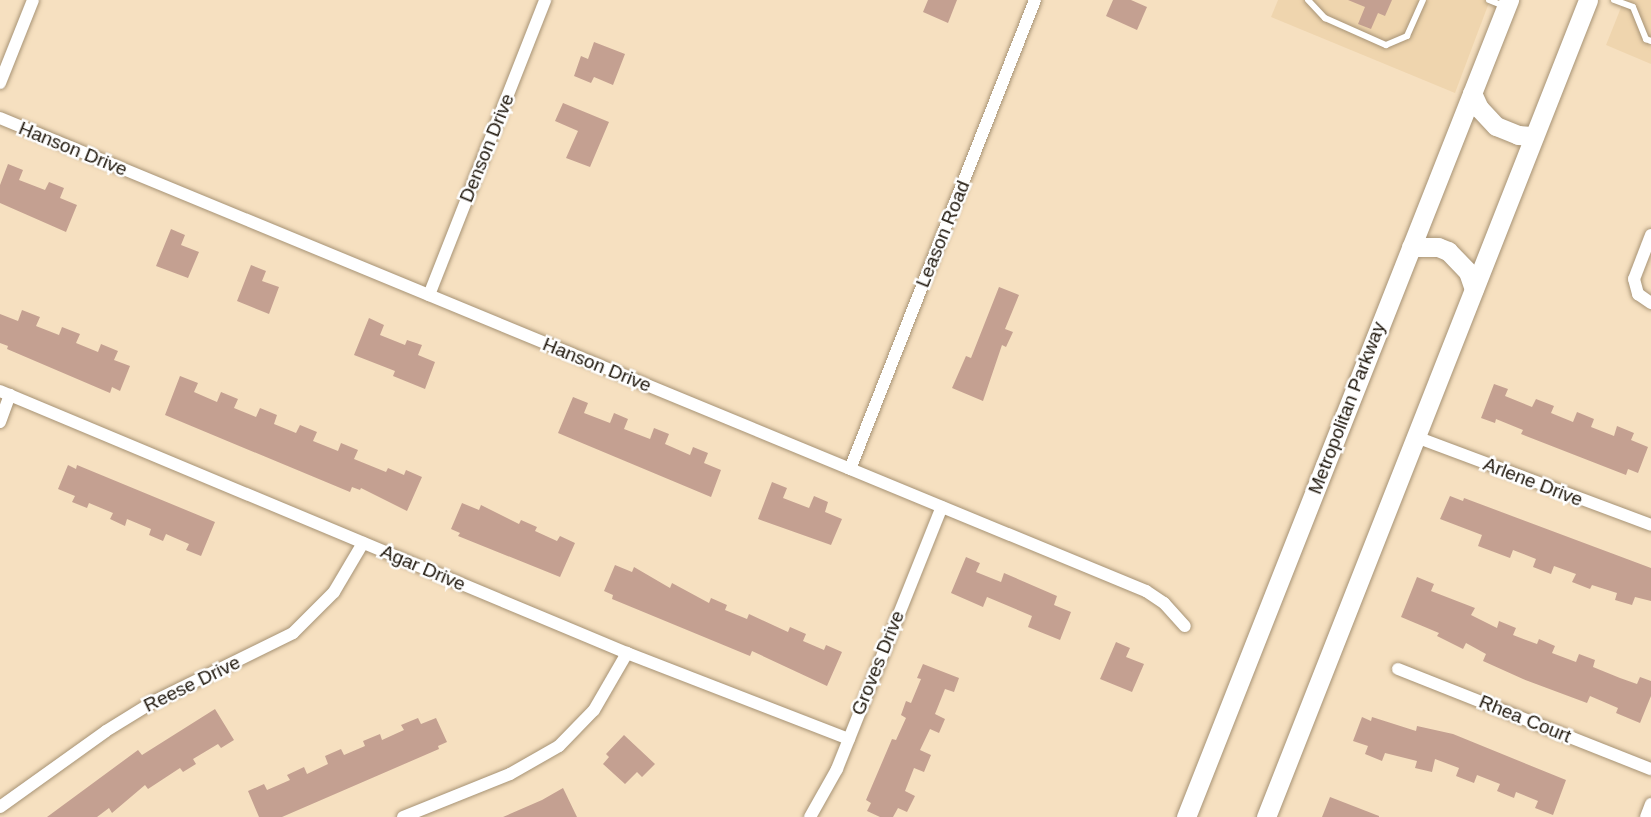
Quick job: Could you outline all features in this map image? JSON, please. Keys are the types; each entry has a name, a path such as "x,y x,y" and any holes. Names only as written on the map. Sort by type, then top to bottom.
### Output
{"main road":[{"path":"1266,817 1588,0"},
{"name":"Metropolitan Parkway","path":"1186,817 1472,93 1501,2"},
{"path":"1472,93 1479,108 1496,126 1518,135 1534,136"},
{"path":"1411,247 1438,247 1448,251 1468,272 1474,289"}],"street":[{"path":"0,83 33,0"},
{"name":"Denson Drive","path":"429,295 545,0"},
{"name":"Leason Road","path":"850,469 1035,0"},
{"name":"Hanson Drive","path":"0,118 1146,592 1164,603 1185,626"},
{"path":"1651,235 1634,279 1638,294 1651,303"},
{"path":"0,422 5,393"},
{"name":"Agar Drive","path":"5,393 627,653 849,739"},
{"name":"Arlene Drive","path":"1416,437 1651,524"},
{"name":"Groves Drive","path":"810,817 829,785 849,739 942,507"},
{"name":"Reese Drive","path":"2,802 153,702 270,647 293,633 334,593 363,543"},
{"path":"403,817 510,774 559,746 594,710 627,653"},
{"name":"Rhea Court","path":"1398,669 1651,769"},
{"path":"1646,817 1651,804"}],"lane":[{"path":"1308,0 1315,11 1325,19 1386,45 1407,36 1423,0"},
{"path":"1614,0 1633,7 1646,39 1651,41"}],"shaded area":[{"path":"1278,0 1490,0 1455,93 1271,17"},
{"path":"1624,0 1651,0 1651,64 1606,45"}],"building":[{"path":"928,0 957,0 948,23 923,12"},
{"path":"1113,0 1131,0 1147,7 1137,30 1106,16"},
{"path":"1348,0 1392,0 1385,16 1378,13 1371,29 1358,24 1365,7"},
{"path":"594,42 625,54 613,85 594,77 591,83 574,76 581,56 588,59"},
{"path":"563,103 609,122 590,167 566,158 578,131 555,121"},
{"path":"8,164 23,170 19,180 45,190 49,182 64,188 60,198 77,205 66,232 0,203 0,185"},
{"path":"171,229 185,235 181,245 199,252 188,278 156,266"},
{"path":"251,265 266,271 262,281 279,287 269,314 237,301"},
{"path":"999,287 1019,295 1005,329 1013,332 1006,347 1002,345 983,401 952,388 966,356 971,358"},
{"path":"22,310 40,317 36,326 59,335 62,327 80,334 76,343 98,352 101,344 118,351 114,360 130,366 120,391 112,387 110,393 7,349 8,346 0,343 0,314 18,321"},
{"path":"369,318 384,325 380,335 405,345 407,340 422,345 418,355 435,362 425,389 393,376 395,371 354,355"},
{"path":"180,376 198,383 194,392 217,402 221,392 238,399 234,408 256,417 260,408 277,415 274,424 296,433 300,425 317,432 313,441 338,451 341,443 358,450 354,459 386,472 388,468 404,475 406,470 422,477 407,511 361,488 352,487 350,492 165,415"},
{"path":"1494,384 1508,389 1505,396 1532,407 1536,399 1554,406 1551,413 1573,422 1577,412 1594,419 1591,427 1614,436 1617,426 1634,433 1631,440 1648,447 1638,473 1628,469 1626,475 1521,434 1523,430 1496,419 1495,423 1481,418"},
{"path":"573,397 588,403 584,413 610,423 614,413 628,419 624,429 650,439 654,428 669,434 665,444 690,455 693,447 708,453 704,463 721,470 711,497 558,433"},
{"path":"68,465 76,469 77,465 215,522 201,556 186,550 189,544 166,534 163,541 149,535 151,529 127,519 125,526 110,519 113,513 89,503 87,508 72,502 75,496 58,489"},
{"path":"772,482 787,488 783,498 809,508 814,496 828,502 825,512 842,519 831,545 758,519"},
{"path":"1450,496 1463,501 1464,498 1651,568 1651,601 1635,597 1632,605 1615,600 1617,593 1592,585 1590,589 1572,582 1576,574 1554,566 1551,574 1533,567 1536,559 1513,550 1510,558 1478,546 1482,535 1440,519"},
{"path":"462,503 479,510 481,505 519,524 521,520 537,527 535,531 557,541 560,536 575,543 560,577 458,536 460,533 451,529"},
{"path":"966,557 980,563 976,572 1001,582 1004,573 1057,596 1054,605 1071,612 1060,640 1028,627 1032,616 987,597 983,607 951,593"},
{"path":"615,565 632,572 634,567 670,588 672,583 709,603 711,598 727,605 725,610 747,619 749,614 788,632 790,627 806,634 803,641 824,650 826,645 842,652 827,686 752,651 750,656 612,599 613,595 604,591"},
{"path":"1417,577 1434,584 1431,591 1475,608 1471,615 1497,628 1499,621 1516,628 1513,635 1537,644 1539,639 1555,646 1552,653 1576,662 1579,654 1595,660 1593,667 1637,684 1640,677 1651,681 1651,696 1640,723 1616,713 1618,708 1590,696 1587,703 1523,679 1483,661 1486,654 1466,643 1463,649 1437,636 1439,633 1401,617"},
{"path":"1116,642 1130,648 1126,657 1144,664 1132,692 1100,679"},
{"path":"923,664 959,678 954,692 945,689 935,714 945,719 939,733 930,729 920,750 931,755 924,772 914,768 905,791 915,796 907,812 898,808 893,817 880,817 867,811 871,803 866,800 892,739 896,740 906,718 901,715 906,701 911,703 921,679 917,678"},
{"path":"215,709 234,740 221,748 218,744 193,759 196,764 183,772 180,768 148,789 145,785 112,813 109,808 97,817 47,817 138,750 142,755"},
{"path":"1362,717 1371,721 1372,717 1416,731 1417,726 1453,734 1566,780 1553,815 1535,808 1538,801 1516,792 1514,798 1497,791 1500,784 1477,775 1474,783 1456,776 1459,768 1435,759 1432,772 1415,768 1417,761 1385,753 1382,761 1365,754 1368,746 1353,741"},
{"path":"418,718 421,724 436,718 447,742 438,746 439,749 282,817 259,817 248,791 264,784 267,790 290,780 287,775 304,767 307,774 328,764 325,756 341,749 344,755 365,746 363,741 380,734 382,740 404,730 401,725"},
{"path":"624,735 655,764 642,777 637,772 625,784 603,764 609,757 606,754"},
{"path":"563,788 577,817 503,817 542,800"},
{"path":"1330,797 1379,816 1379,817 1322,817"}]}
